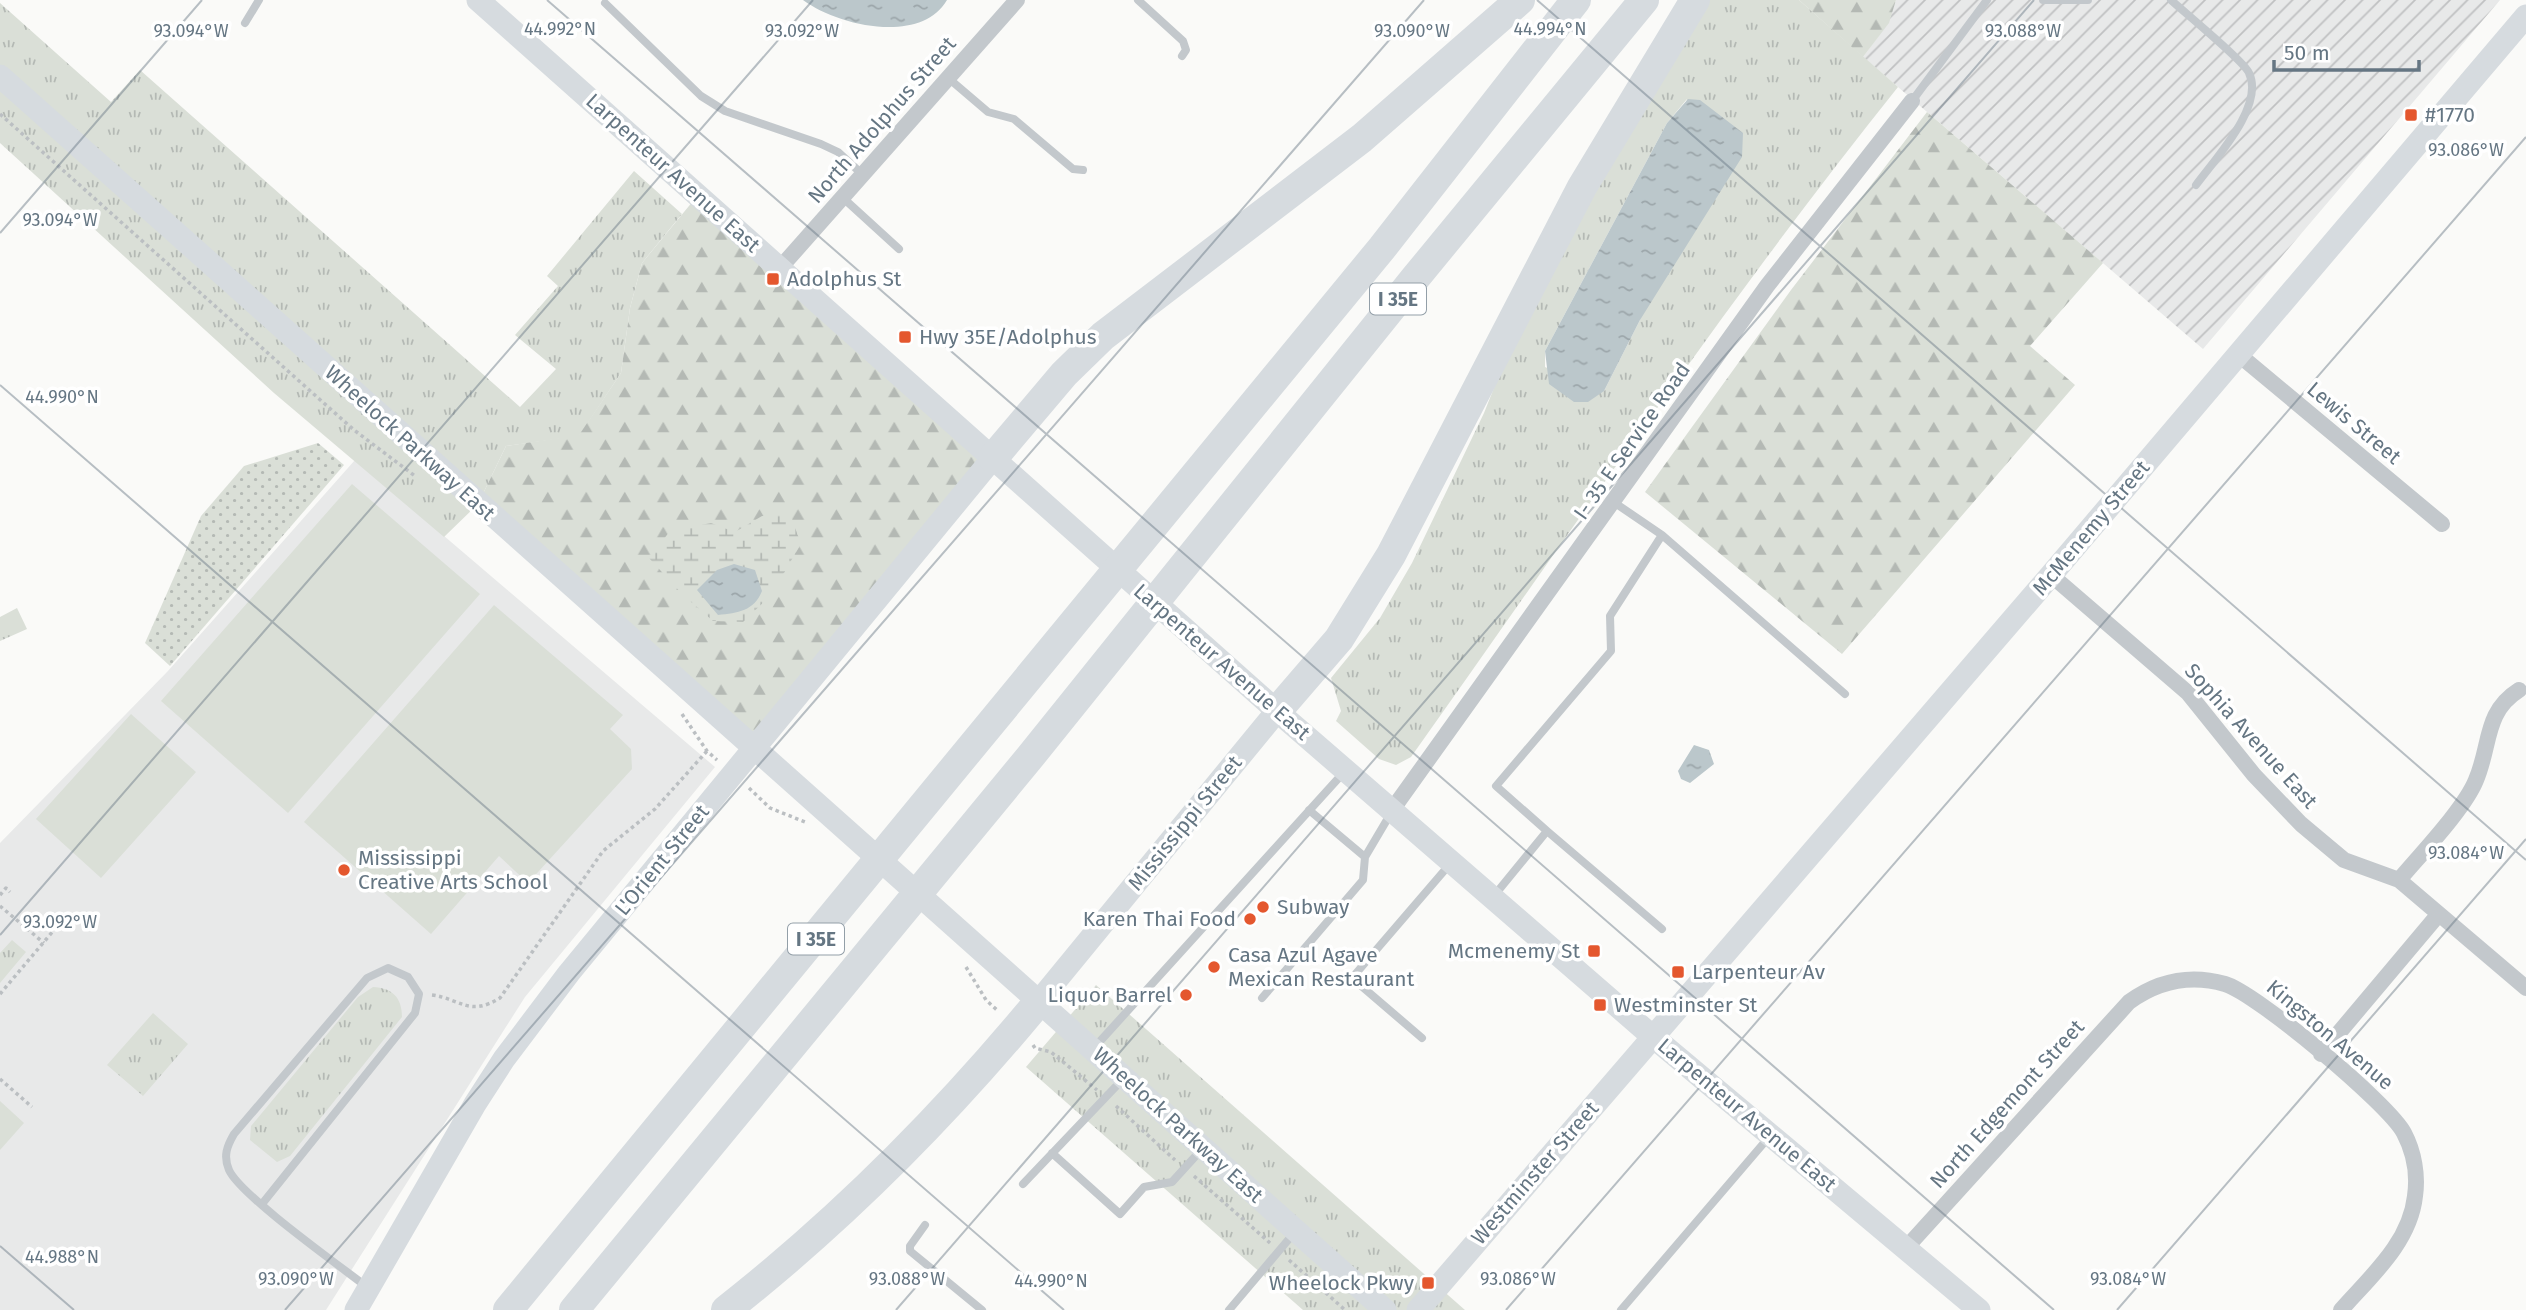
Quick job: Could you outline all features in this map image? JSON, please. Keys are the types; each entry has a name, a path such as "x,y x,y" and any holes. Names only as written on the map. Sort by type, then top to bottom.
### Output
{"highway":[{"path":"993,458 1064,374 1103,336 1362,138 1520,0"},
{"name":"I 35E","path":"508,1310 1367,266 1576,0"},
{"name":"I 35E","path":"574,1310 1030,757 1363,342 1644,0"},
{"path":"1277,711 1339,639 1391,555 1582,187 1695,0"},
{"path":"726,1310 771,1275 912,1144 1040,1000"}],"street":[{"name":"Larpenteur Avenue East","path":"478,0 1277,711 1652,1036 1979,1310"},
{"name":"North Adolphus Street","path":"780,268 1017,0"},
{"name":"McMenemy Street","path":"1652,1036 2051,575 2526,16"},
{"name":"Wheelock Parkway East","path":"0,76 753,748 820,817 967,947 1040,1000 1385,1310"},
{"name":"I- 35 E Service Road","path":"1392,810 1615,503 1767,286 1912,101"},
{"name":"Lewis Street","path":"2238,354 2442,524"},
{"name":"L'Orient Street","path":"356,1310 367,1300 448,1149 504,1059 569,973 993,458"},
{"name":"Sophia Avenue East","path":"2051,575 2188,693 2254,775 2301,824 2344,860 2399,880 2526,988"},
{"path":"2399,880 2475,783 2487,747 2491,720 2503,700 2519,690"},
{"name":"Mississippi Street","path":"1040,1000 1277,711"},
{"path":"2321,1054 2438,915"},
{"name":"Kingston Avenue","path":"2144,991 2185,979 2227,984 2260,1003 2321,1054 2385,1108 2404,1133 2416,1174 2413,1209 2402,1236 2390,1254 2341,1310"},
{"name":"North Edgemont Street","path":"1906,1248 2109,1022 2144,991"},
{"name":"Westminster Street","path":"1418,1310 1652,1036"}],"lane":[{"path":"245,23 259,0"},
{"path":"1138,0 1182,41 1186,50 1182,56"},
{"path":"1912,101 1987,0"},
{"path":"2043,0 2088,0"},
{"path":"2171,0 2249,72 2253,96 2244,118 2196,185"},
{"path":"606,3 701,96 725,111 838,152 862,174"},
{"path":"947,77 988,112 1014,118 1073,169 1083,170"},
{"path":"842,197 899,249"},
{"path":"1615,503 1662,536 1845,694"},
{"path":"1662,536 1610,616 1611,651 1496,786 1662,929"},
{"path":"1093,1048 1345,770"},
{"path":"1309,810 1365,857"},
{"path":"1262,998 1363,880 1365,857 1392,810"},
{"path":"1493,897 1547,831"},
{"path":"1422,1038 1352,978 1452,861"},
{"path":"262,1204 415,1013 419,994 408,977 383,968 367,978 227,1145 225,1158 229,1171 239,1184 367,1300"},
{"path":"1023,1184 1125,1077"},
{"path":"1621,1310 1771,1135"},
{"path":"1052,1153 1120,1214 1144,1187 1172,1182 1203,1147"},
{"path":"925,1225 910,1246 910,1251 982,1310"},
{"path":"1229,1310 1296,1230"}],"path":[{"path":"0,114 354,430 424,483"},
{"path":"419,994 443,997 470,1007 488,1005 500,998 603,850 655,808 707,751 681,712"},
{"path":"755,794 770,808 820,817"},
{"path":"0,895 6,888 10,891"},
{"path":"0,906 44,943"},
{"path":"0,994 54,930 51,927"},
{"path":"967,947 986,1000 997,1010"},
{"path":"1031,1039 1035,1048 1051,1052 1106,1097 1345,1310"},
{"path":"0,1079 32,1107"}],"shaded area":[{"path":"1896,0 2500,0 2203,349 1863,57 1888,23"},
{"name":"Mississippi Creative Arts School","path":"355,460 715,767 525,997 326,1310 0,1310 0,843 167,672"}],"green space":[{"path":"1708,0 1799,0 1898,87 1771,251 1411,757 1396,765 1379,759 1336,721 1341,711 1331,678 1380,618 1412,563 1484,413 1515,335 1573,224","holes":["1687,99 1640,320 1604,391 1545,367 1545,351 1667,123"]},
{"path":"1799,0 1896,0 1889,23 1863,57"},
{"path":"0,3 111,102 140,70 520,407 556,369 515,335 558,286 547,276 634,171 682,214 642,263 630,308 621,373 579,436 506,446 478,504 444,537 274,393 0,143"},
{"path":"1927,112 2103,263 2030,346 2075,385 1842,654 1645,492 1791,290"},
{"path":"698,195 993,458 753,748 478,504 506,446 579,435 621,373 630,308 642,263"},
{"path":"318,443 344,465 170,666 145,643 201,516 244,466"},
{"path":"352,484 480,594 288,813 161,701"},
{"path":"790,514 801,544 770,596 743,622 713,621 683,595 649,558 670,531 711,523 735,532 762,516"},
{"path":"494,605 623,715 610,729 631,749 632,769 528,883 499,856 431,934 304,822"},
{"path":"17,608 27,629 0,641 0,617"},
{"path":"131,714 196,772 101,878 36,819"},
{"path":"12,940 26,952 0,983 0,953"},
{"path":"1096,985 1465,1310 1303,1310 1026,1067"},
{"path":"373,987 386,989 395,995 402,1010 402,1017 290,1156 277,1162 250,1140 251,1126 358,997"},
{"path":"153,1013 188,1044 143,1096 107,1065"},
{"path":"0,1101 24,1123 0,1150"}],"water":[{"path":"803,0 947,0 935,14 918,23 878,27 837,17"},
{"path":"1688,99 1700,100 1743,133 1742,157 1640,320 1604,391 1588,402 1574,402 1549,384 1545,351 1667,123"},
{"path":"734,564 755,570 762,591 750,607 739,612 718,615 697,590 717,570"},
{"path":"1694,745 1709,750 1714,764 1690,783 1681,779 1678,771"}],"place":[{"name":"#1770","path":"2411,115"},
{"name":"Adolphus St","path":"773,279"},
{"name":"Hwy 35E/Adolphus","path":"905,337"},
{"name":"Mississippi Creative Arts School","path":"344,870"},
{"name":"Subway","path":"1263,907"},
{"name":"Karen Thai Food","path":"1250,919"},
{"name":"Mcmenemy St","path":"1594,951"},
{"name":"Casa Azul Agave Mexican Restaurant","path":"1214,967"},
{"name":"Larpenteur Av","path":"1678,972"},
{"name":"Liquor Barrel","path":"1186,995"},
{"name":"Westminster St","path":"1600,1005"},
{"name":"Wheelock Pkwy","path":"1428,1283"}]}
